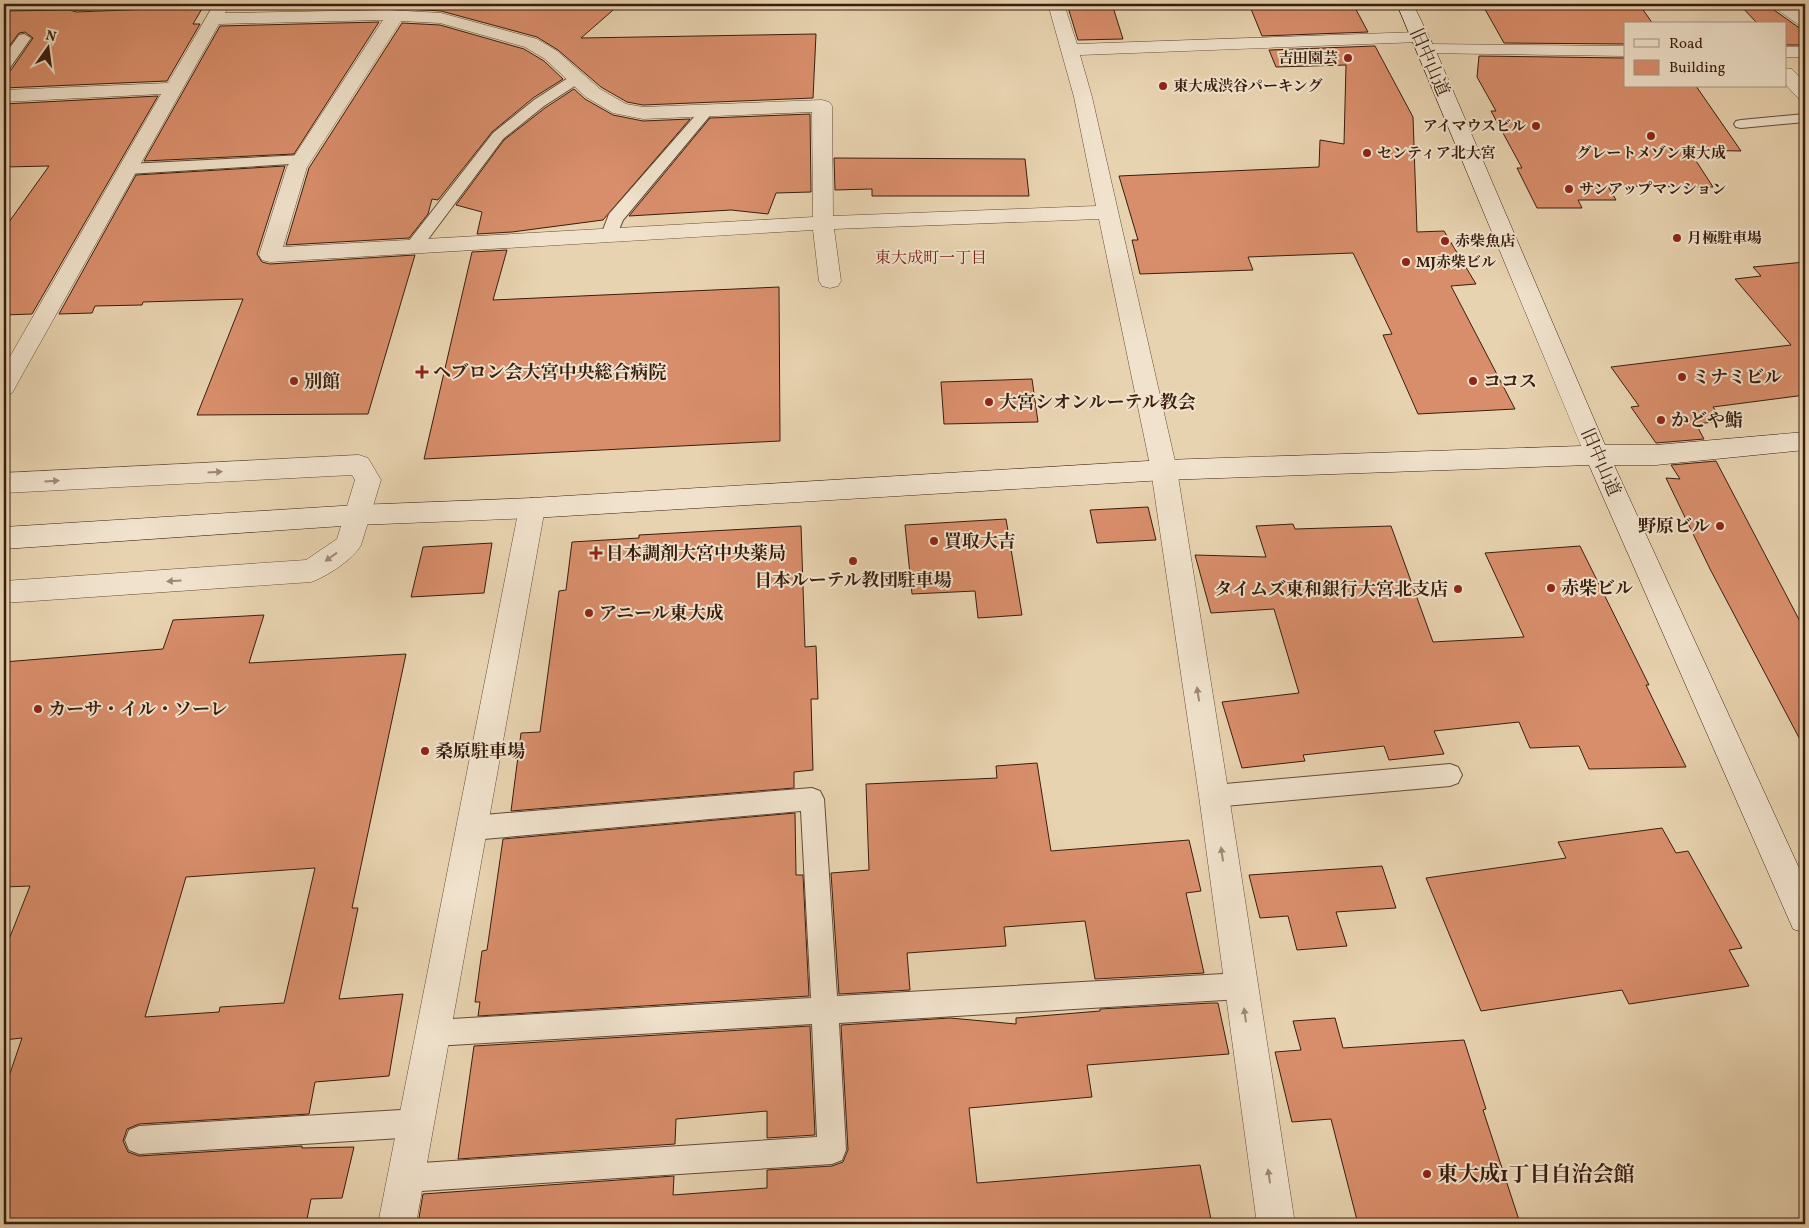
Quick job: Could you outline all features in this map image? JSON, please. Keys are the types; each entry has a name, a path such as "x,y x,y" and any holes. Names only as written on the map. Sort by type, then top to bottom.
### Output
{"street":[{"path":"1056,4 1083,98 1164,470 1214,796 1276,1224"},
{"name":"旧中山道","path":"1404,4 1423,43 1597,455 1805,917"},
{"path":"1781,4 1805,21"},
{"path":"4,387 218,11 396,15 442,18 531,43 551,55 593,93 620,109 643,113 822,106 823,223 830,281"},
{"path":"396,15 376,42 297,168 270,255 823,223 1108,212"},
{"path":"1069,50 1423,43 1624,51"},
{"path":"1786,52 1805,52"},
{"path":"1786,74 1805,94"},
{"path":"4,96 174,88"},
{"path":"4,538 357,515 532,508 1164,470 1597,455 1656,455 1805,441"},
{"path":"4,483 359,465 368,480 348,545 311,571 4,592"},
{"path":"397,1224 532,508"}],"lane":[{"path":"77,4 76,6 137,4"},
{"path":"4,66 24,38"},
{"path":"414,246 498,136 539,103 576,79"},
{"path":"609,235 614,218 706,112"},
{"path":"1741,124 1805,118"},
{"path":"128,169 302,160"},
{"path":"1214,796 1450,775"},
{"path":"406,1178 832,1150 826,1010 812,800 472,828"},
{"path":"434,1033 1241,986"},
{"path":"139,1140 417,1123"}],"building":[{"path":"354,4 620,4 581,38 816,34 813,98 643,105 627,102 601,87 558,50 537,37 441,11 389,8 353,9"},
{"path":"1067,4 1112,4 1123,39 1078,40"},
{"path":"1249,4 1353,4 1368,32 1262,36"},
{"path":"1482,4 1639,4 1652,22 1624,22 1624,44 1504,43"},
{"path":"1739,4 1771,4 1774,10 1798,27 1805,28 1805,45 1786,45 1786,22 1756,22"},
{"path":"203,7 193,24 200,24 167,81 4,88 4,72 11,70 33,38 25,32 19,33 4,53 4,11 70,10 76,12"},
{"path":"379,22 294,154 144,161 220,26"},
{"path":"402,23 440,25 524,49 544,61 563,79 533,98 492,132 438,200 432,199 428,214 409,238 286,245 309,168"},
{"path":"1375,46 1413,117 1417,232 1444,231 1476,284 1451,286 1515,409 1418,414 1383,335 1392,334 1353,253 1248,257 1253,270 1140,274 1132,240 1138,240 1119,176 1319,167 1320,140 1344,144 1346,65 1276,67 1269,50"},
{"path":"1479,56 1624,58 1624,88 1697,88 1741,151 1689,150 1713,187 1608,186 1616,200 1578,200 1582,208 1537,208 1517,168 1522,168 1491,111 1496,111 1477,77"},
{"path":"574,89 585,99 613,115 643,121 690,119 603,220 512,232 477,234 482,212 456,205 504,140 545,108"},
{"path":"158,96 32,314 4,315 4,229 49,166 4,167 4,104"},
{"path":"810,114 811,192 776,193 768,214 731,210 629,216 710,118"},
{"path":"834,158 1025,159 1029,196 872,196 872,189 835,190"},
{"path":"285,166 257,254 262,262 270,264 415,255 368,414 197,415 243,299 143,302 142,305 95,306 92,313 59,314 136,175"},
{"path":"507,250 493,300 779,287 780,441 424,459 472,252"},
{"path":"1805,262 1805,395 1713,407 1723,421 1696,424 1704,439 1656,443 1631,407 1639,406 1611,367 1791,345 1735,279 1761,276 1753,267"},
{"name":"大宮シオンルーテル教会","path":"1032,379 1038,422 944,424 941,382"},
{"path":"1716,461 1805,631 1805,749 1710,569 1666,478 1680,479 1671,465"},
{"path":"1148,507 1156,540 1097,543 1090,510"},
{"path":"1006,519 1022,615 978,618 975,591 912,594 905,525"},
{"path":"1293,524 1295,529 1391,526 1433,642 1524,637 1485,553 1580,546 1649,685 1646,685 1686,767 1589,769 1579,746 1530,748 1519,722 1434,731 1444,754 1389,760 1384,746 1303,755 1305,761 1242,768 1222,702 1299,693 1274,609 1211,613 1195,555 1266,557 1256,526"},
{"path":"801,526 805,647 816,646 818,699 811,699 813,770 794,772 794,788 511,811 521,733 540,732 559,591 566,590 572,542 639,538 639,535"},
{"path":"492,543 484,593 411,597 423,547"},
{"path":"264,615 249,663 406,654 352,908 358,908 339,999 403,994 389,1076 315,1082 309,1114 139,1124 127,1129 123,1141 128,1152 139,1156 302,1146 302,1148 354,1147 342,1198 311,1199 306,1224 4,1224 4,1091 22,1038 4,1040 4,952 30,886 4,887 4,662 163,649 173,620","holes":["315,868 284,1003 220,1007 219,1012 145,1017 186,877"]},
{"path":"1037,763 1051,851 1189,840 1201,891 1186,893 1204,973 1095,979 1085,921 1004,927 1006,946 907,953 910,990 839,994 831,873 869,870 866,784 997,778 996,766"},
{"path":"795,813 796,875 803,875 809,996 478,1016 480,1002 475,1002 482,951 487,950 503,839"},
{"path":"1662,828 1676,853 1688,851 1742,948 1729,950 1749,986 1629,1004 1622,990 1481,1011 1426,878 1566,858 1558,842"},
{"path":"1382,866 1396,908 1336,912 1347,946 1297,950 1288,916 1260,918 1249,875"},
{"path":"1218,1003 1229,1054 1087,1065 1092,1097 969,1108 977,1183 1200,1165 1212,1224 418,1224 423,1194 674,1176 673,1195 767,1188 767,1170 832,1166 843,1162 848,1150 841,1025 950,1018 1016,1024 1016,1018 1100,1011 1100,1009"},
{"path":"1335,1018 1343,1048 1464,1040 1486,1109 1483,1110 1519,1220 1456,1224 1358,1224 1331,1119 1292,1122 1275,1052 1301,1050 1293,1021"},
{"path":"810,1026 815,1135 767,1138 767,1111 676,1119 675,1144 458,1159 474,1046"}],"place":[{"name":"吉田園芸","path":"1348,58"},
{"name":"東大成渋谷パーキング","path":"1163,86"},
{"name":"アイマウスビル","path":"1536,126"},
{"name":"グレートメゾン東大成","path":"1651,136"},
{"name":"センティア北大宮","path":"1367,153"},
{"name":"サンアップマンション","path":"1569,189"},
{"name":"月極駐車場","path":"1677,238"},
{"name":"赤柴魚店","path":"1445,241"},
{"name":"MJ赤柴ビル","path":"1406,262"},
{"name":"ヘブロン会大宮中央総合病院","path":"422,372"},
{"name":"ミナミビル","path":"1682,377"},
{"name":"別館","path":"294,381"},
{"name":"ココス","path":"1473,381"},
{"name":"大宮シオンルーテル教会","path":"989,402"},
{"name":"かどや鮨","path":"1661,420"},
{"name":"野原ビル","path":"1720,526"},
{"name":"買取大吉","path":"934,541"},
{"name":"日本調剤大宮中央薬局","path":"596,553"},
{"name":"日本ルーテル教団駐車場","path":"853,561"},
{"name":"赤柴ビル","path":"1551,588"},
{"name":"タイムズ東和銀行大宮北支店","path":"1458,589"},
{"name":"アニール東大成","path":"589,613"},
{"name":"カーサ・イル・ソーレ","path":"38,709"},
{"name":"桑原駐車場","path":"425,751"},
{"name":"東大成1丁目自治会館","path":"1427,1174"}],"district":[{"name":"東大成町一丁目","path":"931,257"}]}
